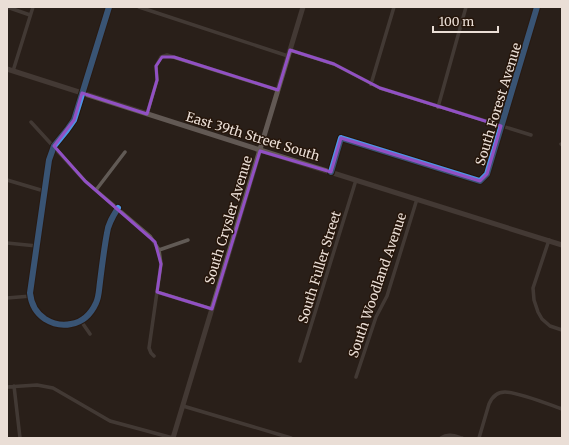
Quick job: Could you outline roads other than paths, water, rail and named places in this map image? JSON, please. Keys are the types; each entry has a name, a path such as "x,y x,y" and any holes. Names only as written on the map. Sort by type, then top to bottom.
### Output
{"main road":[{"name":"South Crysler Avenue","path":"173,438 303,7"},
{"name":"East 39th Street South","path":"7,69 562,245"}],"street":[{"path":"7,7 30,15"},
{"path":"13,71 33,7"},
{"path":"109,7 74,120 54,146 49,160 30,296 32,304 37,311 49,322 57,325 66,325 82,321 91,313 97,302 107,232 111,220 118,208"},
{"path":"139,7 289,53 334,64 371,84 531,135"},
{"path":"371,84 394,7"},
{"path":"438,106 466,7"},
{"name":"South Forest Avenue","path":"331,172 341,138 480,181 487,174 537,7"},
{"path":"147,114 157,80 156,66 162,57 167,55 278,90"},
{"path":"31,122 85,181 150,236 159,250 161,264 149,348 154,356"},
{"path":"96,190 125,152"},
{"path":"7,180 44,191"},
{"name":"South Fuller Street","path":"300,361 356,180"},
{"name":"South Woodland Avenue","path":"356,377 376,317 387,296 417,198"},
{"path":"159,250 188,240"},
{"path":"549,240 533,288 534,300 536,308 542,319 550,326 562,330"},
{"path":"7,243 37,246"},
{"path":"157,292 212,309"},
{"path":"7,298 30,296"},
{"path":"82,321 90,334"},
{"path":"7,387 37,385 53,388 110,421 173,438"},
{"path":"14,386 20,438"},
{"path":"479,438 491,399 500,392 506,392 562,409"},
{"path":"183,406 290,438"},
{"path":"441,438 445,435 451,435 462,438"}]}
